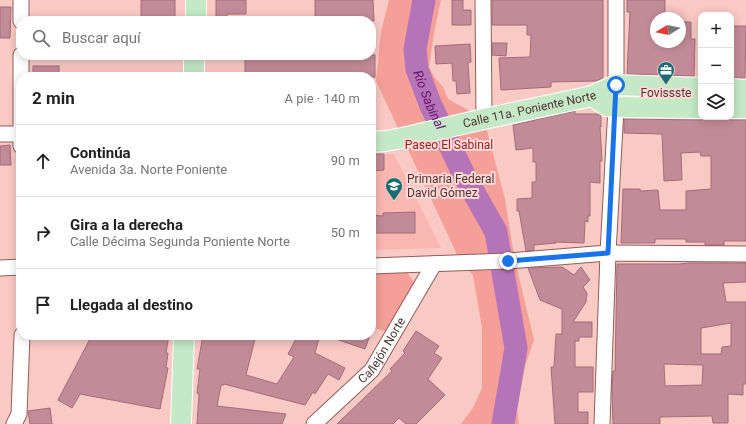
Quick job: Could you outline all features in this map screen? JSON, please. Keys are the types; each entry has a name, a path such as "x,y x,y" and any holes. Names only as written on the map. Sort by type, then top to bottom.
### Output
{"main road":[{"path":"196,0 196,16"},
{"path":"194,60 194,72"},
{"path":"592,96 616,85 698,88"},
{"path":"734,89 746,90"},
{"name":"Calle 11a. Poniente Norte","path":"376,142 386,141 592,96 607,106 616,107"},
{"path":"616,107 698,108"},
{"path":"734,108 746,108"},
{"path":"181,424 184,340"}],"street":[{"path":"21,0 21,16"},
{"path":"483,0 484,119"},
{"path":"602,424 608,253 616,107 616,0"},
{"path":"21,60 21,72"},
{"path":"0,134 16,134"},
{"path":"376,266 508,261 608,253 746,254"},
{"name":"Callejón Norte","path":"314,424 372,370 434,264"},
{"path":"0,268 16,267"},
{"path":"14,424 19,414 22,340"}],"shaded area":[{"name":"Primaria Federal David Gómez","path":"376,154 394,154 441,248 376,250"}],"green space":[{"name":"Paseo El Sabinal","path":"389,0 441,0 429,67 435,78 443,87 448,99 484,119 505,199 515,261 534,340 525,366 517,409 519,424 461,424 473,408 482,388 482,328 473,275 461,263 376,81 381,32"},
{"path":"376,270 407,272 416,285 390,333 376,329"}],"building":[{"path":"141,0 175,0 175,16 141,16"},
{"path":"216,0 246,0 246,14 227,14 227,16 216,16"},
{"path":"315,0 373,0 374,16 315,16"},
{"path":"452,0 463,0 463,10 471,10 471,25 452,25"},
{"path":"492,0 603,0 603,78 596,81 551,82 551,87 501,90 499,58 530,57 531,35 527,35 527,25 492,25"},
{"path":"627,0 665,0 665,12 650,12 650,48 686,48 686,22 691,22 691,39 695,39 694,76 627,74 630,12 627,12"},
{"path":"0,7 11,7 10,38 0,38"},
{"path":"734,26 746,26 745,78 734,78"},
{"path":"492,43 507,43 506,56 492,55"},
{"path":"470,44 471,62 468,63 470,93 457,94 456,81 453,81 452,63 436,64 435,46"},
{"path":"245,60 375,60 375,72 245,72"},
{"path":"33,66 59,66 59,72 33,72"},
{"path":"575,111 575,114 598,114 601,116 600,127 602,161 600,161 600,183 590,182 590,216 588,216 588,222 585,221 584,243 555,242 556,243 534,245 534,250 526,251 519,211 517,211 517,199 532,198 532,182 536,182 536,162 533,162 533,148 516,150 513,125"},
{"path":"624,119 746,120 746,241 724,241 724,245 705,245 705,242 686,242 686,239 655,239 655,243 621,243 623,189 640,189 640,191 658,190 660,210 686,210 686,191 711,189 711,156 701,156 700,152 681,153 682,180 664,181 662,134 624,133"},
{"path":"10,145 11,165 0,165 0,146"},
{"path":"376,154 384,154 384,170 376,171"},
{"path":"415,212 415,233 376,233 376,215 383,216 383,213"},
{"path":"746,263 746,282 723,283 726,302 746,302 746,384 743,384 743,395 728,394 728,423 713,423 712,416 660,417 660,424 613,424 612,390 613,371 615,371 617,264","holes":["731,323 731,346 722,347 721,354 701,354 701,328","664,364 703,365 702,385 665,386"]},
{"path":"562,267 574,275 581,267 590,280 583,287 587,293 586,302 573,322 592,322 592,337 579,337 579,341 575,341 575,367 593,367 593,392 578,392 578,412 588,412 588,424 555,424 551,367 554,367 556,334 562,334 562,309 540,300 528,268"},
{"path":"416,331 439,346 434,353 442,358 428,379 445,395 416,424 406,424 399,418 393,424 337,424 392,371 390,369 405,353 403,351"},
{"path":"89,340 168,340 166,353 168,353 166,368 168,368 160,409 80,394 72,408 58,400"},
{"path":"202,340 255,340 246,375 277,384 294,357 288,354 295,340 319,340 315,353 345,368 339,380 328,374 315,394 313,392 305,405 224,384 221,385 217,406 286,414 282,424 197,424 199,394 197,393 200,369 197,369"},
{"path":"339,340 368,340 365,349"},
{"path":"50,408 52,424 30,424 28,411"}],"waterway":[{"name":"Río Sabinal","path":"424,0 415,49 417,69 431,106 464,175 496,232 516,348 503,424"}],"place":[{"name":"Fovissste","path":"666,85"},
{"name":"Primaria Federal David Gómez","path":"394,201"}],"route":[{"path":"508,261 608,253 616,85"}]}
